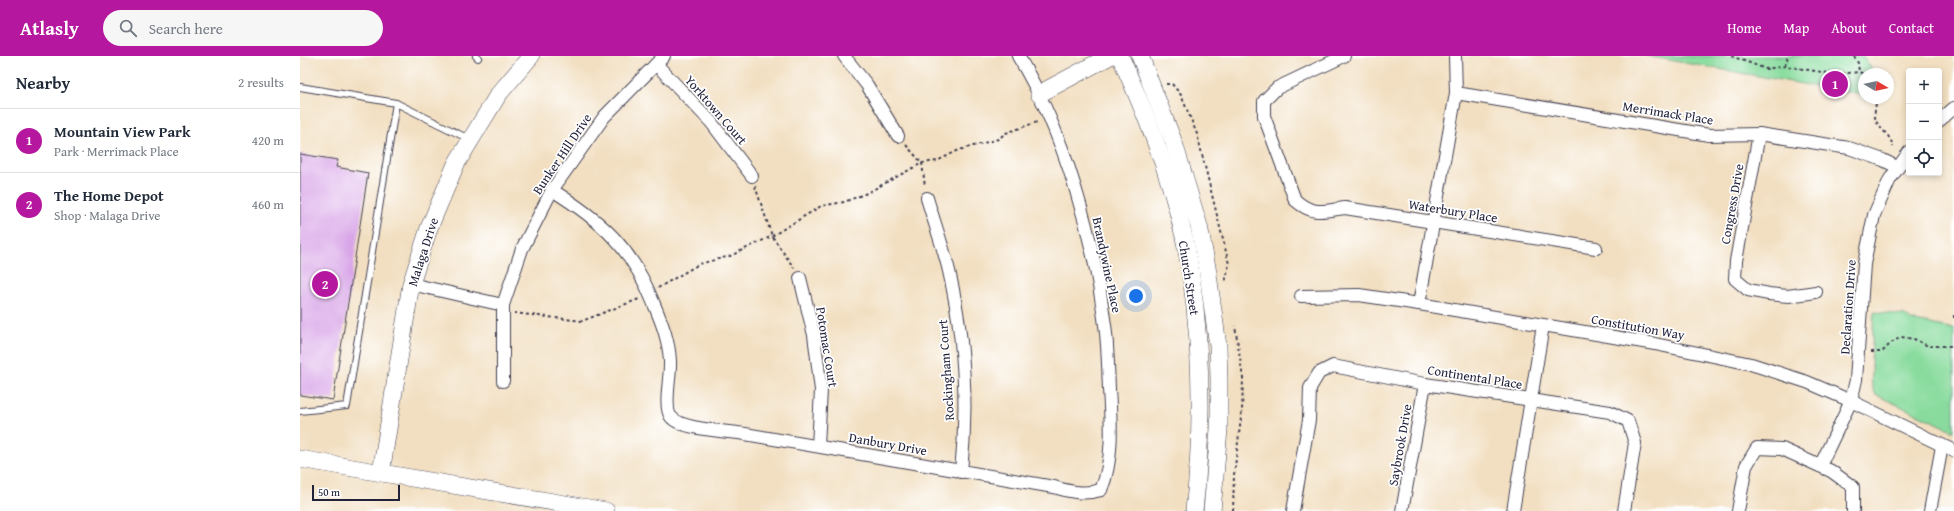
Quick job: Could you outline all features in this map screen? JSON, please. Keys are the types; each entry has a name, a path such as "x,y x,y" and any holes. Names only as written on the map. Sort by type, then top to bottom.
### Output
{"main road":[{"name":"Malaga Drive","path":"381,473 411,284 429,228 456,164 498,94 531,56"},
{"path":"1039,94 1110,56"},
{"name":"Church Street","path":"1120,56 1141,103 1162,162 1180,226 1191,274 1201,385 1200,462 1194,511"},
{"name":"Church Street","path":"1140,56 1174,142 1199,226 1207,267 1218,346 1219,379 1219,429 1212,511"},
{"path":"300,459 606,511"}],"street":[{"path":"844,56 867,85 898,136"},
{"name":"Brandywine Place","path":"1018,56 1052,120 1092,249 1106,326 1110,406 1108,475 1101,490"},
{"name":"Waterbury Place","path":"1344,56 1277,88 1264,101 1264,116 1293,195 1295,200 1305,209 1317,212 1345,208 1596,248"},
{"path":"1419,304 1435,222 1456,93 1455,56"},
{"name":"Yorktown Court","path":"660,60 711,122 752,176"},
{"name":"Bunker Hill Drive","path":"504,381 503,309 522,249 552,190 604,117 660,60"},
{"name":"Merrimack Place","path":"1456,93 1709,135 1759,134 1849,148 1883,160 1897,167"},
{"path":"1942,118 1954,108"},
{"name":"Congress Drive","path":"1759,134 1736,261 1735,279 1748,290 1762,293 1788,296 1816,292"},
{"name":"Declaration Drive","path":"1820,466 1851,401 1857,366 1864,264 1874,215 1897,167 1906,156"},
{"path":"552,190 585,210 617,241 646,280 650,293"},
{"name":"Rockingham Court","path":"927,198 949,270 961,339 965,437 961,472"},
{"name":"Potomac Court","path":"800,278 814,335 821,390 818,446"},
{"path":"411,284 503,309"},
{"name":"Danbury Drive","path":"650,293 664,328 669,350 670,374 667,410 679,424 691,428 716,430 818,446 1054,487 1078,494 1091,493 1101,490"},
{"name":"Constitution Way","path":"1301,296 1359,295 1419,304 1655,344 1752,364 1807,382 1851,401 1954,451"},
{"path":"1513,511 1543,325"},
{"name":"Continental Place","path":"1293,511 1309,420 1310,388 1319,373 1333,366 1425,384 1610,412 1628,421 1635,443 1624,511"},
{"name":"Saybrook Drive","path":"1402,511 1425,384"},
{"path":"1930,511 1942,446"},
{"path":"1738,511 1746,466 1757,448 1782,449 1831,471 1853,487 1853,511"}],"lane":[{"path":"300,87 396,103 471,139"},
{"path":"300,411 347,406 396,103"}],"path":[{"path":"1731,56 1760,68 1775,69 1785,66 1834,74 1858,72"},
{"path":"1785,66 1788,56"},
{"path":"1854,56 1858,63 1859,68"},
{"path":"1166,84 1172,84 1181,95 1197,134 1229,264 1225,283"},
{"path":"1876,104 1874,116 1877,123 1891,138 1893,147"},
{"path":"503,309 582,321 624,306 650,293 699,264 730,256 772,236 822,206 844,202 866,193 922,163 937,161 959,150 998,140 1006,133 1037,122"},
{"path":"898,136 922,163 927,198"},
{"path":"752,176 772,236 800,278"},
{"path":"1232,511 1234,474 1242,410 1243,378 1235,326"},
{"path":"1871,348 1870,353 1882,352 1890,344 1901,337 1908,337 1928,346 1954,346"}],"green space":[{"path":"1646,56 1863,56 1871,68 1858,68 1858,94"},
{"path":"1874,312 1905,315 1911,320 1954,329 1954,431 1876,395 1872,385 1871,361"}],"building":[{"path":"300,154 338,160 336,167 368,173 333,400 300,395"}],"place":[{"name":"Mountain View Park","path":"1835,84"},
{"name":"The Home Depot","path":"325,284"}]}
